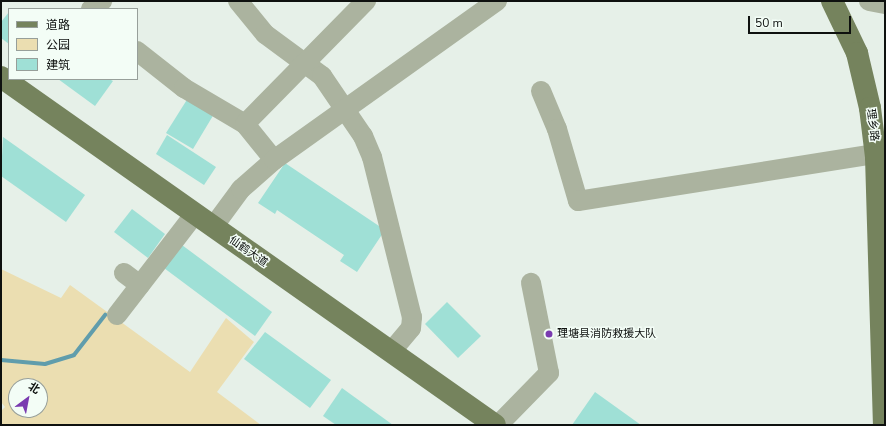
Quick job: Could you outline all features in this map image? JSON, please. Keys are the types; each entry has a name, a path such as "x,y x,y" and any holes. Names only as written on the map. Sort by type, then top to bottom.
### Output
{"main road":[{"name":"理乡路","path":"832,1 865,75 875,154 884,425"},
{"name":"仙鹤大道","path":"9,80 194,215 496,425"}],"street":[{"path":"93,8 102,1"},
{"path":"238,1 266,34 304,66 322,76 345,109 372,157 412,317 410,328 391,352"},
{"path":"245,124 304,66 366,1"},
{"path":"213,227 240,189 274,160 497,1"},
{"path":"869,1 885,4"},
{"path":"138,52 184,88 245,124 274,160"},
{"path":"540,91 557,129 578,201 875,154"},
{"path":"117,315 194,215"},
{"path":"124,273 140,285"},
{"path":"496,425 549,373 531,283"}],"green space":[{"path":"1,269 61,298 70,285 190,372 226,318 254,342 217,392 261,425 1,425 1,411 5,407 1,402"}],"building":[{"path":"8,13 8,43 1,38 1,22"},
{"path":"59,80 113,81 95,106"},
{"path":"188,98 214,114 193,149 166,133"},
{"path":"167,135 216,167 204,185 156,154"},
{"path":"3,137 85,195 66,222 1,176"},
{"path":"285,163 385,230 357,272 340,261 344,255 277,210 275,214 258,203"},
{"path":"132,209 165,234 148,258 114,232"},
{"path":"182,245 272,312 255,336 164,268"},
{"path":"447,302 481,336 458,358 425,324"},
{"path":"265,332 331,380 310,408 244,359"},
{"path":"342,388 393,425 336,425 323,416"},
{"path":"595,392 641,425 572,425"}],"waterway":[{"path":"1,360 45,364 74,355 105,315"}],"place":[{"name":"理塘县消防救援大队","path":"549,334"}]}
